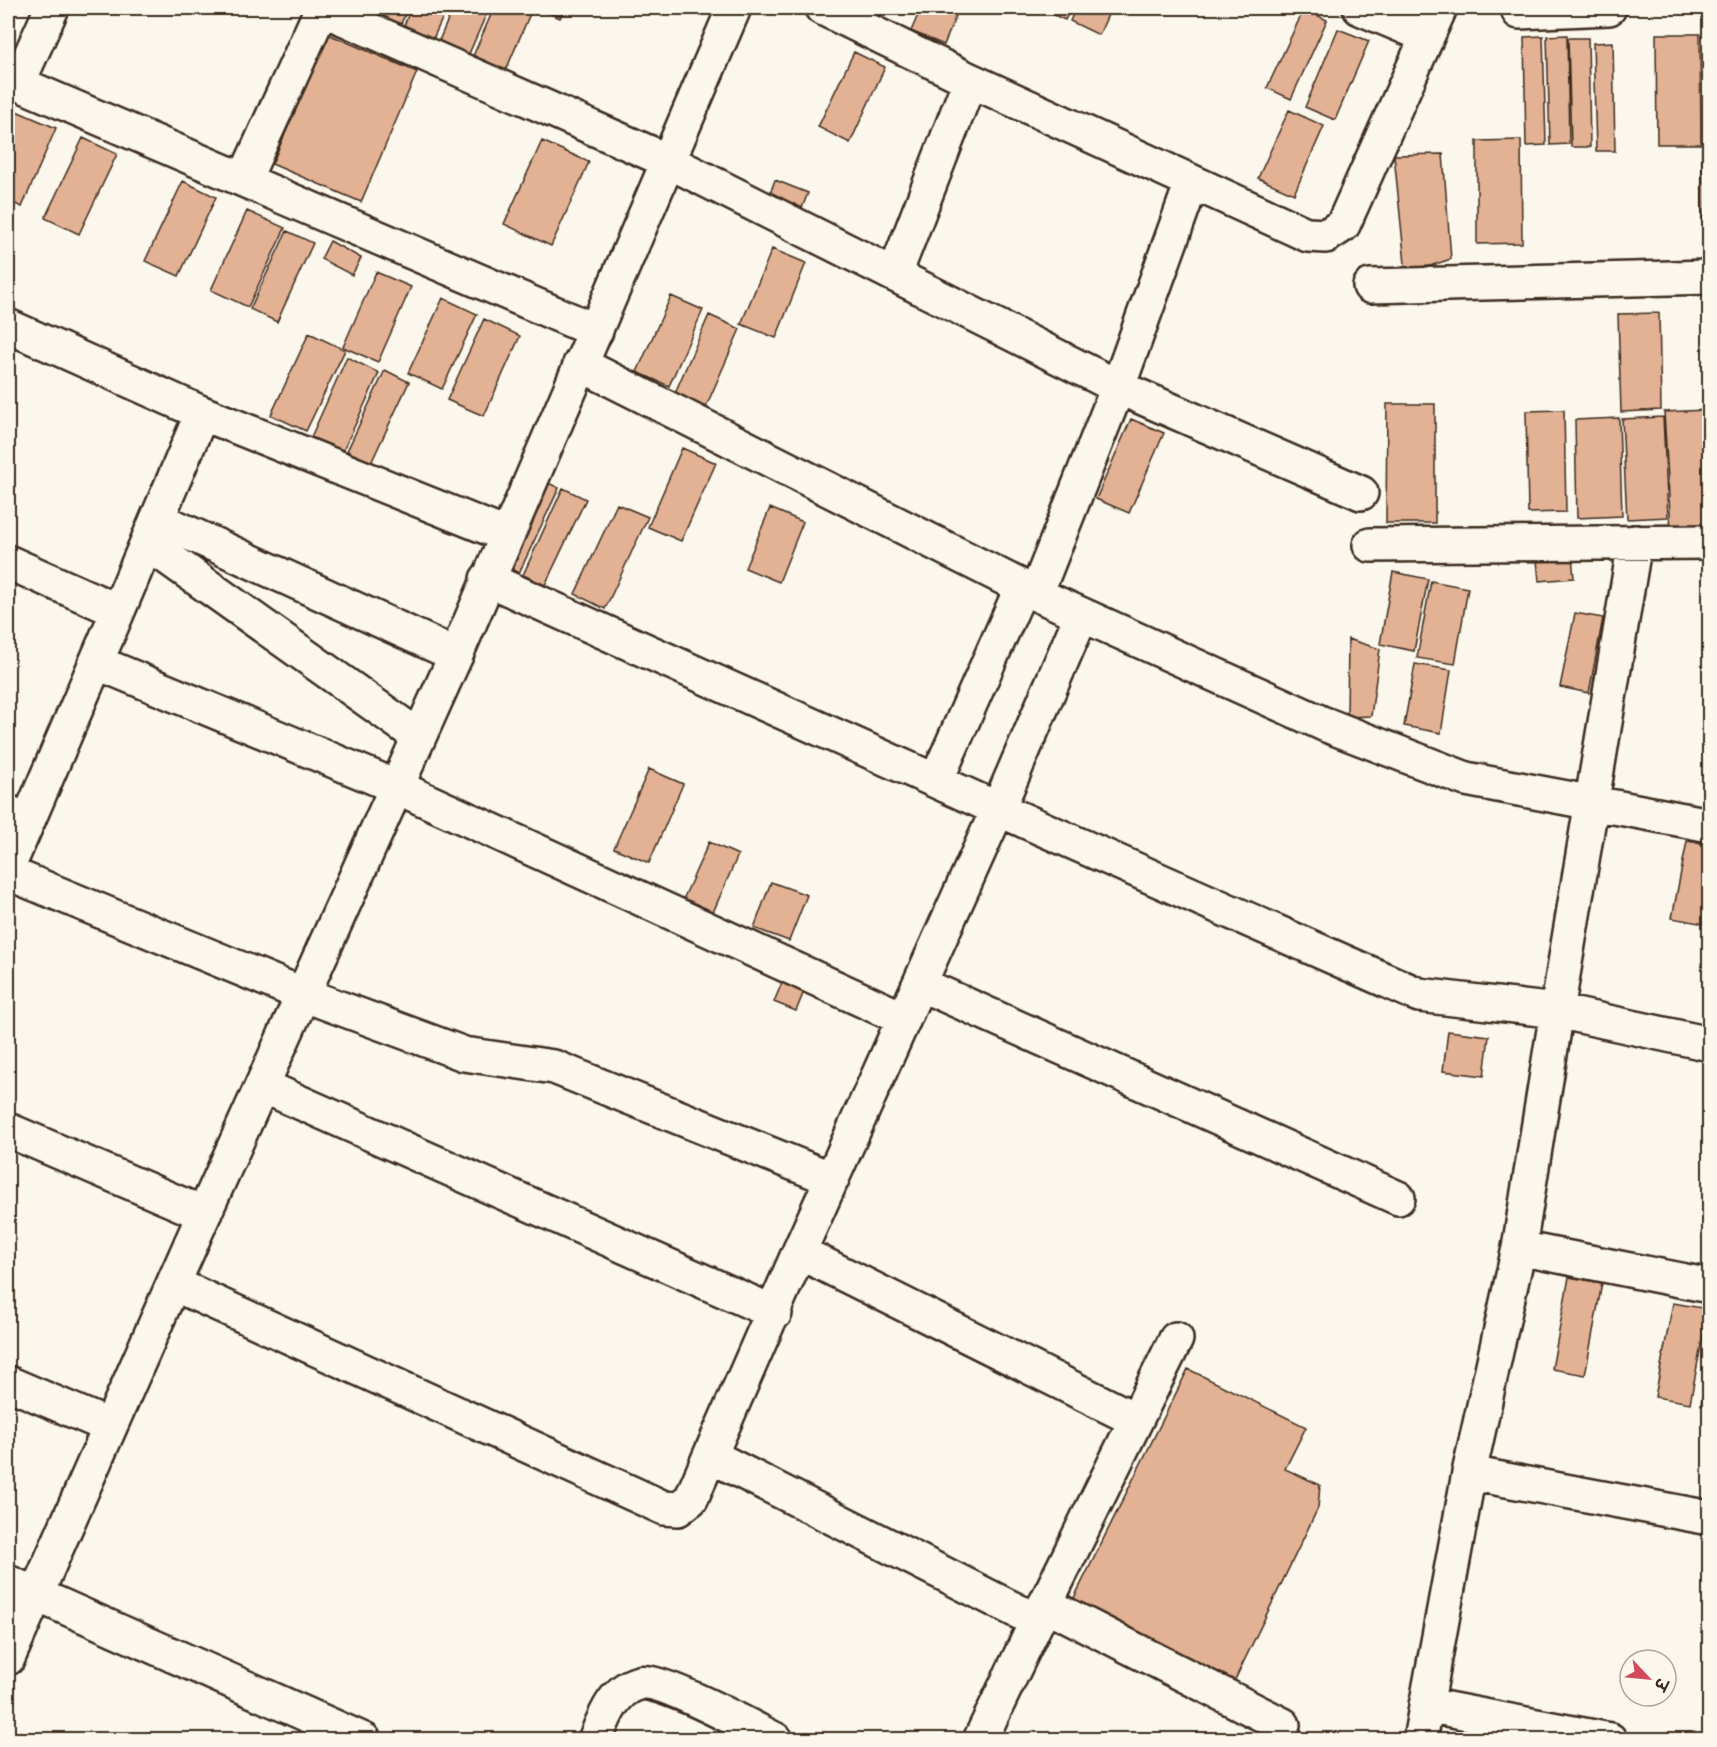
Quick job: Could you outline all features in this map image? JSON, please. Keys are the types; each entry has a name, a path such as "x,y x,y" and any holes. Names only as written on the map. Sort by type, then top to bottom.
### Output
{"street":[{"path":"52,8 13,81 596,332"},
{"path":"244,180 321,8 668,162 1118,387 1360,493"},
{"path":"8,1658 22,1588 109,1426 174,1284 302,994 456,655 734,8"},
{"path":"822,8 970,80 1308,235 1326,236 1343,225 1434,22 1360,8"},
{"path":"1519,12 1609,8"},
{"path":"895,274 970,80"},
{"path":"936,781 1029,590 1118,387 1192,182"},
{"path":"1370,286 1710,277"},
{"path":"8,326 202,413 506,535"},
{"path":"580,364 1081,616 1324,724 1466,779 1710,825"},
{"path":"8,867 18,817 96,662 202,413"},
{"path":"153,531 456,655"},
{"path":"153,531 418,736"},
{"path":"1420,1740 1469,1473 1519,1248 1635,542"},
{"path":"1370,545 1710,542"},
{"path":"8,562 118,611"},
{"path":"487,579 1419,995 1557,1011 1710,1044"},
{"path":"174,1284 664,1508 678,1509 691,1499 711,1456 775,1313 799,1252 998,809 1081,616"},
{"path":"96,662 397,787 904,1019"},
{"path":"8,873 302,994 464,1054 554,1067 832,1179"},
{"path":"920,984 1398,1198"},
{"path":"262,1086 775,1313"},
{"path":"8,1130 204,1214"},
{"path":"1519,1248 1710,1286"},
{"path":"799,1252 1136,1420"},
{"path":"980,1740 1176,1340"},
{"path":"8,1383 109,1426"},
{"path":"711,1456 1283,1725"},
{"path":"1469,1473 1710,1518"},
{"path":"22,1588 364,1740"},
{"path":"595,1740 607,1711 620,1693 640,1682 663,1686 776,1740"},
{"path":"1426,1705 1610,1740"}],"building":[{"path":"374,8 408,8 399,28 370,15"},
{"path":"411,8 447,8 432,41 403,28"},
{"path":"453,8 489,8 468,56 438,43"},
{"path":"494,8 532,9 503,77 470,63"},
{"path":"537,8 565,8 560,18"},
{"path":"850,8 885,8 879,21"},
{"path":"921,8 959,8 944,45 911,31"},
{"path":"1039,8 1071,8 1065,20"},
{"path":"1076,8 1111,8 1099,35 1070,21"},
{"path":"1304,9 1327,20 1291,99 1267,88"},
{"path":"1338,29 1369,41 1335,120 1305,107"},
{"path":"328,34 417,72 361,202 272,164"},
{"path":"1656,34 1700,34 1701,144 1657,144"},
{"path":"1567,35 1569,144 1550,145 1547,36"},
{"path":"1543,36 1546,145 1526,146 1524,37"},
{"path":"1568,38 1588,38 1590,147 1571,147"},
{"path":"1613,42 1615,151 1596,151 1593,43"},
{"path":"854,52 885,67 850,143 818,127"},
{"path":"14,110 56,128 22,207 8,201 8,125"},
{"path":"1289,110 1324,126 1294,194 1258,178"},
{"path":"83,138 117,154 79,234 45,218"},
{"path":"1521,140 1522,243 1477,244 1477,141"},
{"path":"542,141 589,162 551,246 504,224"},
{"path":"1702,148 1710,148 1710,252 1703,252"},
{"path":"1443,154 1451,259 1406,274 1394,155"},
{"path":"775,180 808,193 802,208 769,196"},
{"path":"183,181 216,197 179,276 145,261"},
{"path":"247,211 285,228 248,307 211,290"},
{"path":"287,231 313,243 277,322 250,309"},
{"path":"330,241 361,258 352,275 321,259"},
{"path":"772,249 806,263 776,338 741,324"},
{"path":"376,272 411,287 378,362 343,347"},
{"path":"671,296 703,310 669,386 637,372"},
{"path":"443,298 477,314 442,389 408,373"},
{"path":"1659,313 1661,410 1621,412 1618,314"},
{"path":"709,315 740,329 705,409 674,395"},
{"path":"484,319 520,336 484,416 447,400"},
{"path":"309,333 345,350 306,431 271,415"},
{"path":"347,357 379,373 343,451 311,437"},
{"path":"385,370 409,382 371,463 347,451"},
{"path":"1387,404 1435,404 1435,523 1386,523"},
{"path":"1564,410 1566,512 1528,513 1526,411"},
{"path":"1706,410 1710,528 1671,530 1664,412"},
{"path":"1663,417 1668,517 1627,519 1622,419"},
{"path":"1619,418 1622,516 1577,518 1575,420"},
{"path":"1131,419 1164,433 1129,513 1096,499"},
{"path":"682,448 716,463 681,541 648,527"},
{"path":"536,477 559,488 519,573 496,562"},
{"path":"563,488 586,499 545,585 523,575"},
{"path":"617,504 648,517 605,609 575,594"},
{"path":"770,508 803,522 779,582 745,568"},
{"path":"1572,557 1574,578 1539,581 1537,560"},
{"path":"1393,572 1428,579 1414,651 1380,644"},
{"path":"1431,581 1468,588 1455,664 1417,658"},
{"path":"1575,613 1603,618 1589,693 1560,687"},
{"path":"1348,639 1380,649 1371,716 1347,717"},
{"path":"1415,664 1451,670 1441,733 1404,726"},
{"path":"649,769 683,784 649,863 614,848"},
{"path":"1687,841 1710,845 1710,894 1704,924 1672,918"},
{"path":"709,842 738,855 711,917 681,904"},
{"path":"771,882 807,895 789,941 754,928"},
{"path":"785,975 807,984 796,1011 774,1002"},
{"path":"1448,1031 1489,1036 1484,1076 1443,1071"},
{"path":"1569,1277 1602,1283 1585,1375 1552,1369"},
{"path":"1673,1303 1708,1309 1690,1403 1655,1397"},
{"path":"1710,1346 1710,1406 1701,1405"},
{"path":"1188,1369 1306,1427 1285,1469 1320,1485 1318,1508 1230,1690 1068,1610"}]}
